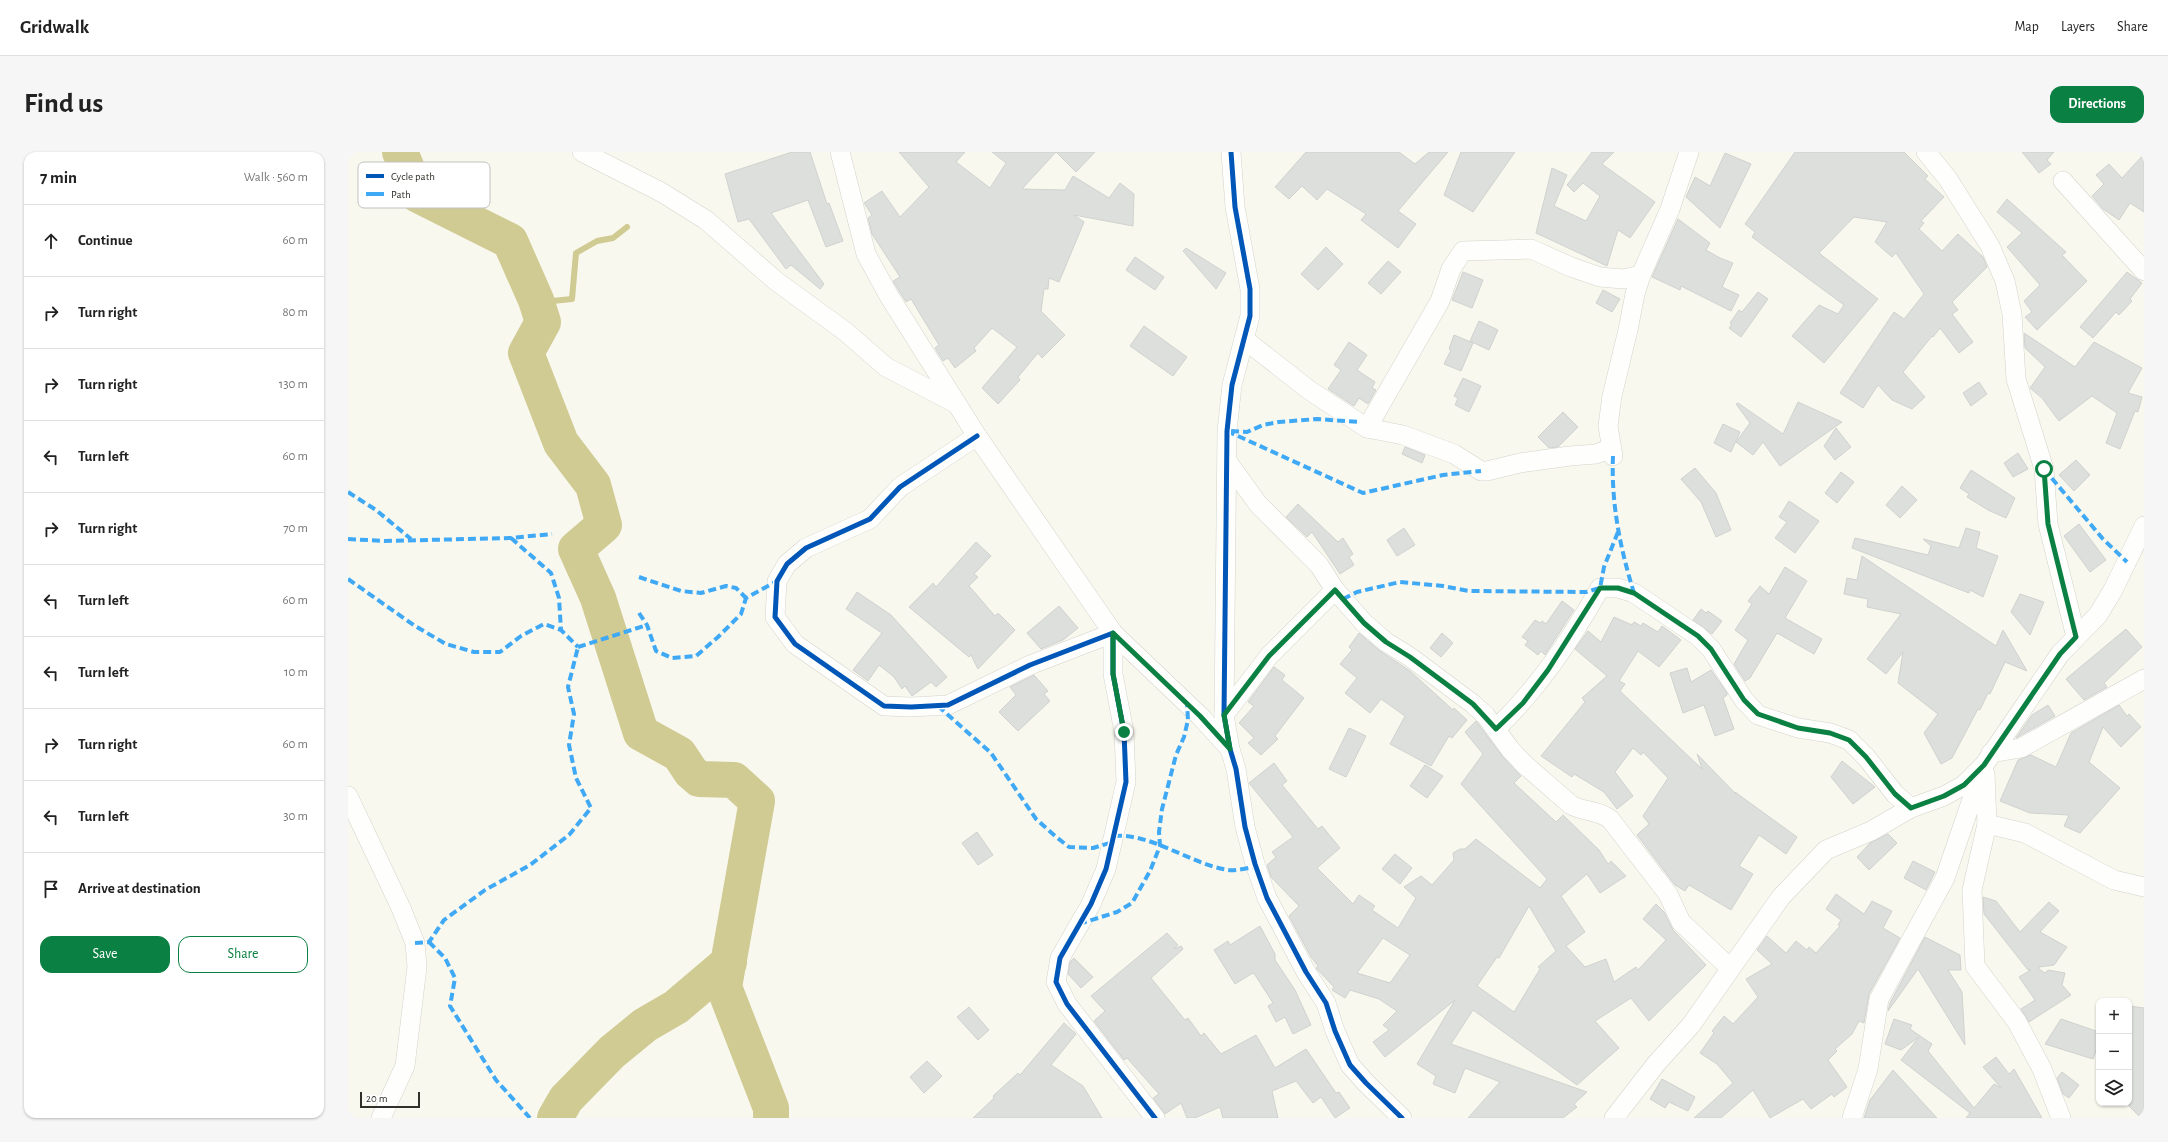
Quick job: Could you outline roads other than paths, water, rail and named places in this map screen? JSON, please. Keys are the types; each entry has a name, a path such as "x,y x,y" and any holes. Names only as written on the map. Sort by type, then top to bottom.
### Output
{"street":[{"path":"582,152 661,192 706,220 776,281 846,332 886,366 957,404"},
{"path":"840,152 866,254 889,296 977,436 1113,633 1200,716 1230,749"},
{"path":"1231,152 1235,207 1250,289 1250,316 1232,385 1227,431 1224,715 1230,749 1236,769 1245,827 1254,864 1267,898 1306,972 1326,1002 1335,1031 1350,1065 1366,1084 1402,1118"},
{"path":"1244,339 1309,390 1367,428 1403,435 1454,454 1481,471 1487,472 1520,463 1612,452 1608,426 1612,396 1628,330 1634,294 1670,209 1689,152"},
{"path":"1926,152 1948,179 1990,246 2005,281 2012,314 2016,379 2044,469 2048,524 2076,637"},
{"path":"2063,181 2144,271"},
{"path":"1367,428 1440,301 1451,268 1463,251 1531,249 1570,267 1600,277 1623,279 1641,275"},
{"path":"977,436 900,488 870,519 806,548 787,564 777,581 775,617 795,644 884,706 911,708 948,705 1030,665 1113,633"},
{"path":"1227,461 1258,504 1319,565 1335,590 1364,623 1386,642 1410,657 1467,699 1486,716 1524,764 1571,805 1576,808 1602,813 1610,819 1668,894 1681,922 1730,968"},
{"path":"1615,1117 1656,1064 1691,1025 1780,897 1826,850 1871,831 1911,808 1944,796 1964,785 1988,759 2060,654 2088,627 2098,615 2113,590 2144,526"},
{"path":"1496,729 1523,703 1548,670 1600,588 1618,588 1643,598 1698,636 1711,649 1744,700 1758,714 1798,728 1830,733 1849,740 1866,757 1895,794 1911,808"},
{"path":"1224,715 1269,656 1335,590"},
{"path":"1113,633 1113,674 1124,732 1126,782 1106,869 1091,904 1060,958 1056,982 1067,1004 1155,1118"},
{"path":"1988,759 2021,748 2144,679"},
{"path":"1988,759 1987,824 1972,890 1975,966 2017,1022 2042,1069 2061,1118"},
{"path":"1852,1118 1868,1069 1879,998 1945,878 1988,759"},
{"path":"348,796 401,908 415,943 417,967 405,1066 381,1118"},
{"path":"1987,824 2025,833 2114,880 2144,887"}],"waterway":[{"path":"400,152 404,162"},
{"path":"444,208 510,241 536,300 543,322 526,353 561,443 593,485 604,525 576,549 598,598 641,733 679,754 691,772 699,779 734,780 757,801 724,987 771,1108 771,1118"},
{"path":"536,300 542,302 572,299 576,253 597,241 613,238 627,227"},
{"path":"555,1118 566,1099 612,1052 645,1025 676,1007 729,962"}]}
